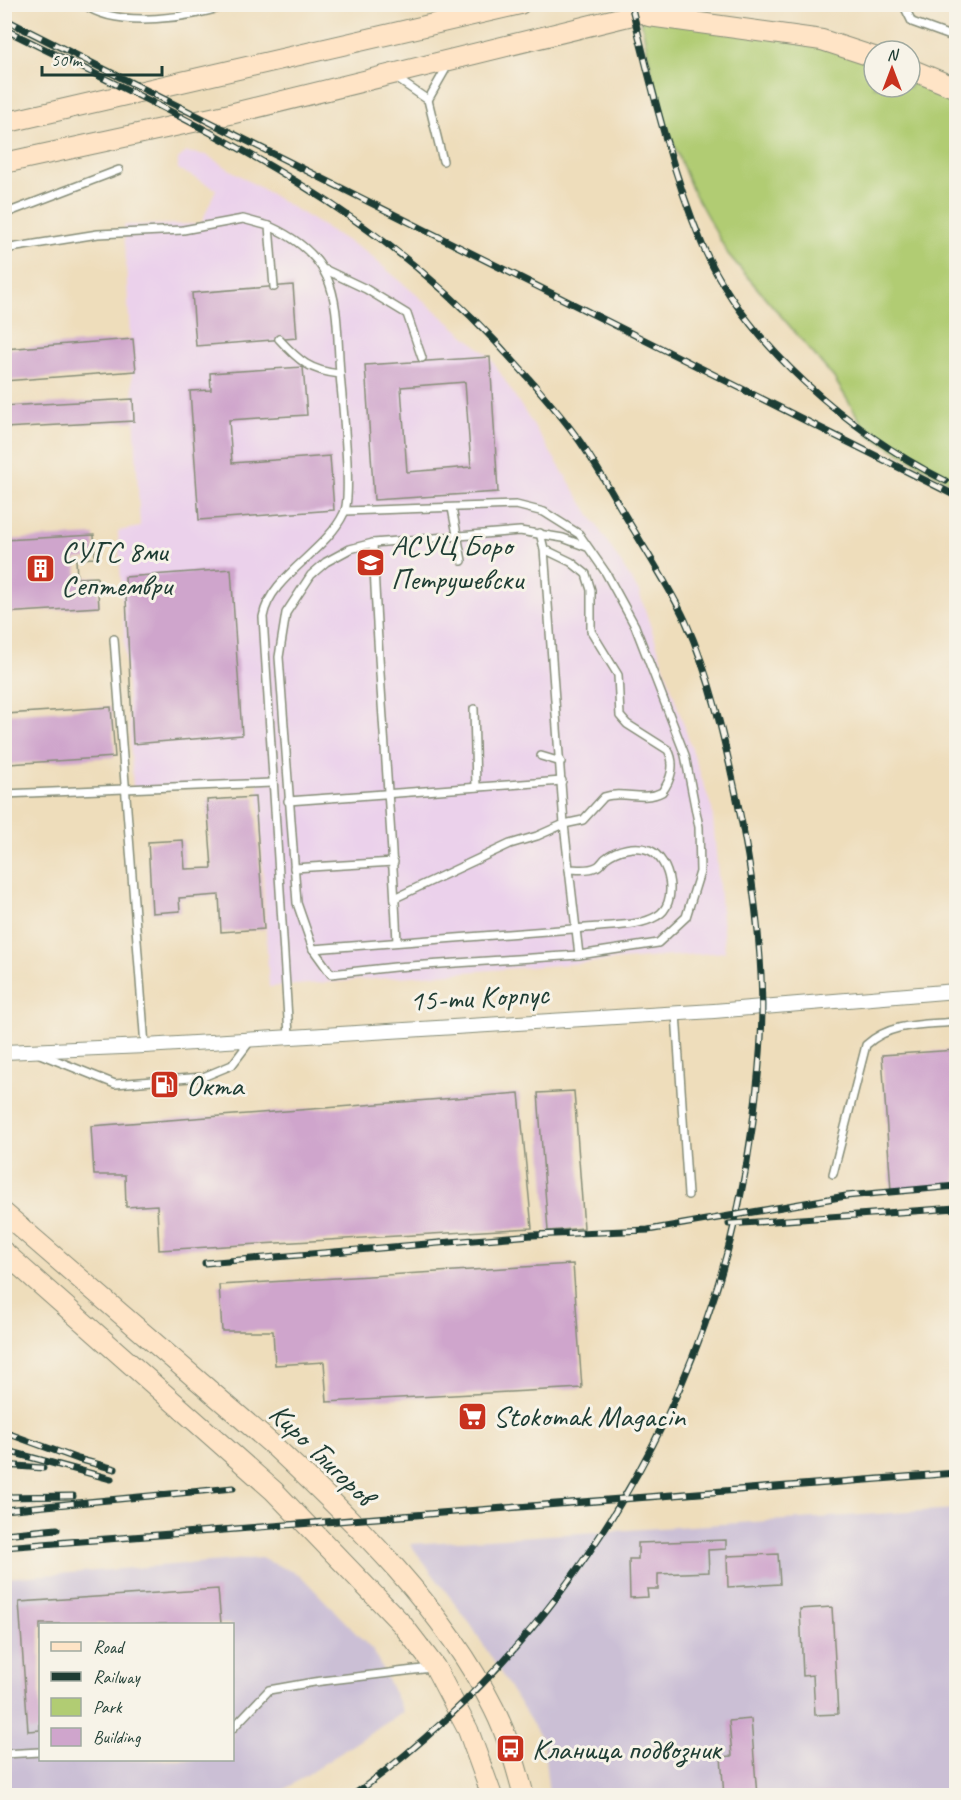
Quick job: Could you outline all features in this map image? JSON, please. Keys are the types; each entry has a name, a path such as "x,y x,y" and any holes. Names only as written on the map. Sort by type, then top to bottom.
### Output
{"street":[{"path":"10,121 520,4"},
{"path":"4,163 230,114 640,15 677,4"},
{"path":"640,15 822,39 862,53"},
{"path":"922,74 957,88"},
{"path":"4,174 79,145"},
{"name":"15-ти Корпус","path":"4,1052 145,1046 289,1035 676,1013 957,991"},
{"name":"Киро Глигоров","path":"4,1213 275,1447 319,1488 392,1566 444,1626 475,1673 511,1749 524,1796"},
{"name":"Киро Глигоров","path":"4,1252 274,1491 375,1594 435,1667 468,1730 492,1796"}],"lane":[{"path":"84,4 92,11 118,19 170,16 232,4"},
{"path":"903,4 912,22 957,38"},
{"path":"428,100 451,61"},
{"path":"391,75 428,100 443,161"},
{"path":"4,214 118,170"},
{"path":"4,249 98,234 183,230 243,219 269,226 291,238 326,270 366,289 407,314 422,358"},
{"path":"269,226 274,287"},
{"path":"289,1035 262,617 264,606 281,584 323,544 345,511 347,479 334,293 326,270"},
{"path":"279,339 301,363 326,373 340,374"},
{"path":"345,511 516,505 544,512 579,534 606,573 634,626 686,759 699,827 700,872 686,917 658,943 579,955 395,966 330,974 313,949 297,903 279,657 286,613 310,575 326,562 350,549 373,543 504,531 540,533 587,547"},
{"path":"452,508 462,561"},
{"path":"540,533 544,549 568,870 579,955"},
{"path":"373,543 376,617 390,793 397,942"},
{"path":"395,898 510,844 537,836 564,824 583,820 604,796 626,793 646,796 662,792 671,776 672,761 668,750 627,724 620,716 618,675 591,631 591,590 586,574 571,562 544,549"},
{"path":"114,639 145,1046"},
{"path":"474,709 476,787"},
{"path":"541,756 561,762"},
{"path":"672,761 686,759"},
{"path":"288,801 562,781"},
{"path":"4,794 125,791 272,783"},
{"path":"313,949 646,922 660,915 669,897 669,877 662,861 649,850 623,848 607,857 596,868 568,870"},
{"path":"294,868 394,862"},
{"path":"676,1013 688,1194"},
{"path":"833,1174 866,1045 877,1035 895,1027 957,1022"},
{"path":"32,1051 115,1084 203,1077 232,1065 253,1038"},
{"path":"234,1726 269,1690 435,1667"},
{"path":"4,1754 39,1752"}],"shaded area":[{"name":"АСУЦ Боро Петрушевски","path":"186,152 206,155 367,253 490,357 639,592 712,809 725,952 269,987 258,781 133,788 118,531 140,527 124,225 201,224 216,189 178,169 178,159"},
{"path":"956,1509 956,1795 549,1795 543,1741 471,1625 410,1544"},
{"path":"261,1558 300,1575 374,1652 403,1712 276,1795 5,1796 5,1578"}],"green space":[{"path":"640,15 822,40 862,58 862,99 922,99 922,87 956,103 956,486 869,435 834,378 728,254 692,189 659,108"}],"building":[{"path":"293,285 297,338 196,346 192,293"},
{"path":"133,339 136,371 4,381 4,349"},
{"path":"490,357 498,492 374,500 365,365","holes":["465,382 471,467 407,472 401,387"]},
{"path":"303,367 307,415 229,420 232,463 330,456 334,510 199,520 190,391 211,390 210,373"},
{"path":"133,399 134,421 4,428 4,406"},
{"name":"СУГС 8ми Септември","path":"94,535 95,558 76,559 77,578 97,577 99,607 4,613 4,540"},
{"path":"231,569 242,735 133,744 125,577"},
{"path":"111,707 115,757 9,764 6,714"},
{"path":"255,797 264,929 221,932 219,895 179,898 180,911 152,913 148,842 183,840 185,869 212,868 207,800"},
{"path":"956,1050 956,1186 891,1191 882,1055"},
{"path":"574,1091 584,1228 548,1231 538,1093"},
{"path":"519,1093 532,1228 159,1250 157,1205 126,1207 125,1175 94,1175 91,1126"},
{"path":"573,1264 582,1388 327,1402 324,1362 275,1365 273,1331 222,1331 219,1285"},
{"path":"726,1540 726,1549 708,1550 709,1572 658,1574 658,1589 647,1589 648,1597 630,1598 629,1559 638,1559 638,1543"},
{"path":"778,1554 780,1584 728,1587 727,1556"},
{"path":"218,1589 221,1623 39,1623 39,1730 28,1731 19,1602"},
{"path":"832,1607 838,1714 815,1715 813,1675 803,1676 800,1609"},
{"path":"751,1719 757,1796 724,1796 721,1757 732,1756 729,1721"},
{"path":"872,1792 872,1796 809,1796 809,1794"}],"railway":[{"path":"631,4 680,185 702,244 721,281 745,316 804,382 874,438 946,481"},
{"path":"4,19 956,496"},
{"path":"4,29 202,128 326,201 385,242 442,289 496,342 547,400 584,447 680,609 710,687 743,829 760,954 762,1005 760,1051 752,1129 733,1228 705,1323 667,1416 620,1503 565,1586 501,1663 430,1733 352,1796"},
{"path":"205,1263 532,1235 648,1230 846,1196 956,1186"},
{"path":"729,1224 956,1208"},
{"path":"4,1432 78,1459 115,1469"},
{"path":"4,1450 111,1479"},
{"path":"4,1465 43,1468"},
{"path":"4,1547 956,1473"},
{"path":"4,1510 233,1488"},
{"path":"4,1497 73,1496"},
{"path":"4,1534 57,1529"}],"place":[{"name":"АСУЦ Боро Петрушевски","path":"370,562"},
{"name":"СУГС 8ми Септември","path":"40,568"},
{"name":"Окта","path":"165,1085"},
{"name":"Stokomak Magacin","path":"472,1416"},
{"name":"Кланица подвозник","path":"511,1749"}]}
